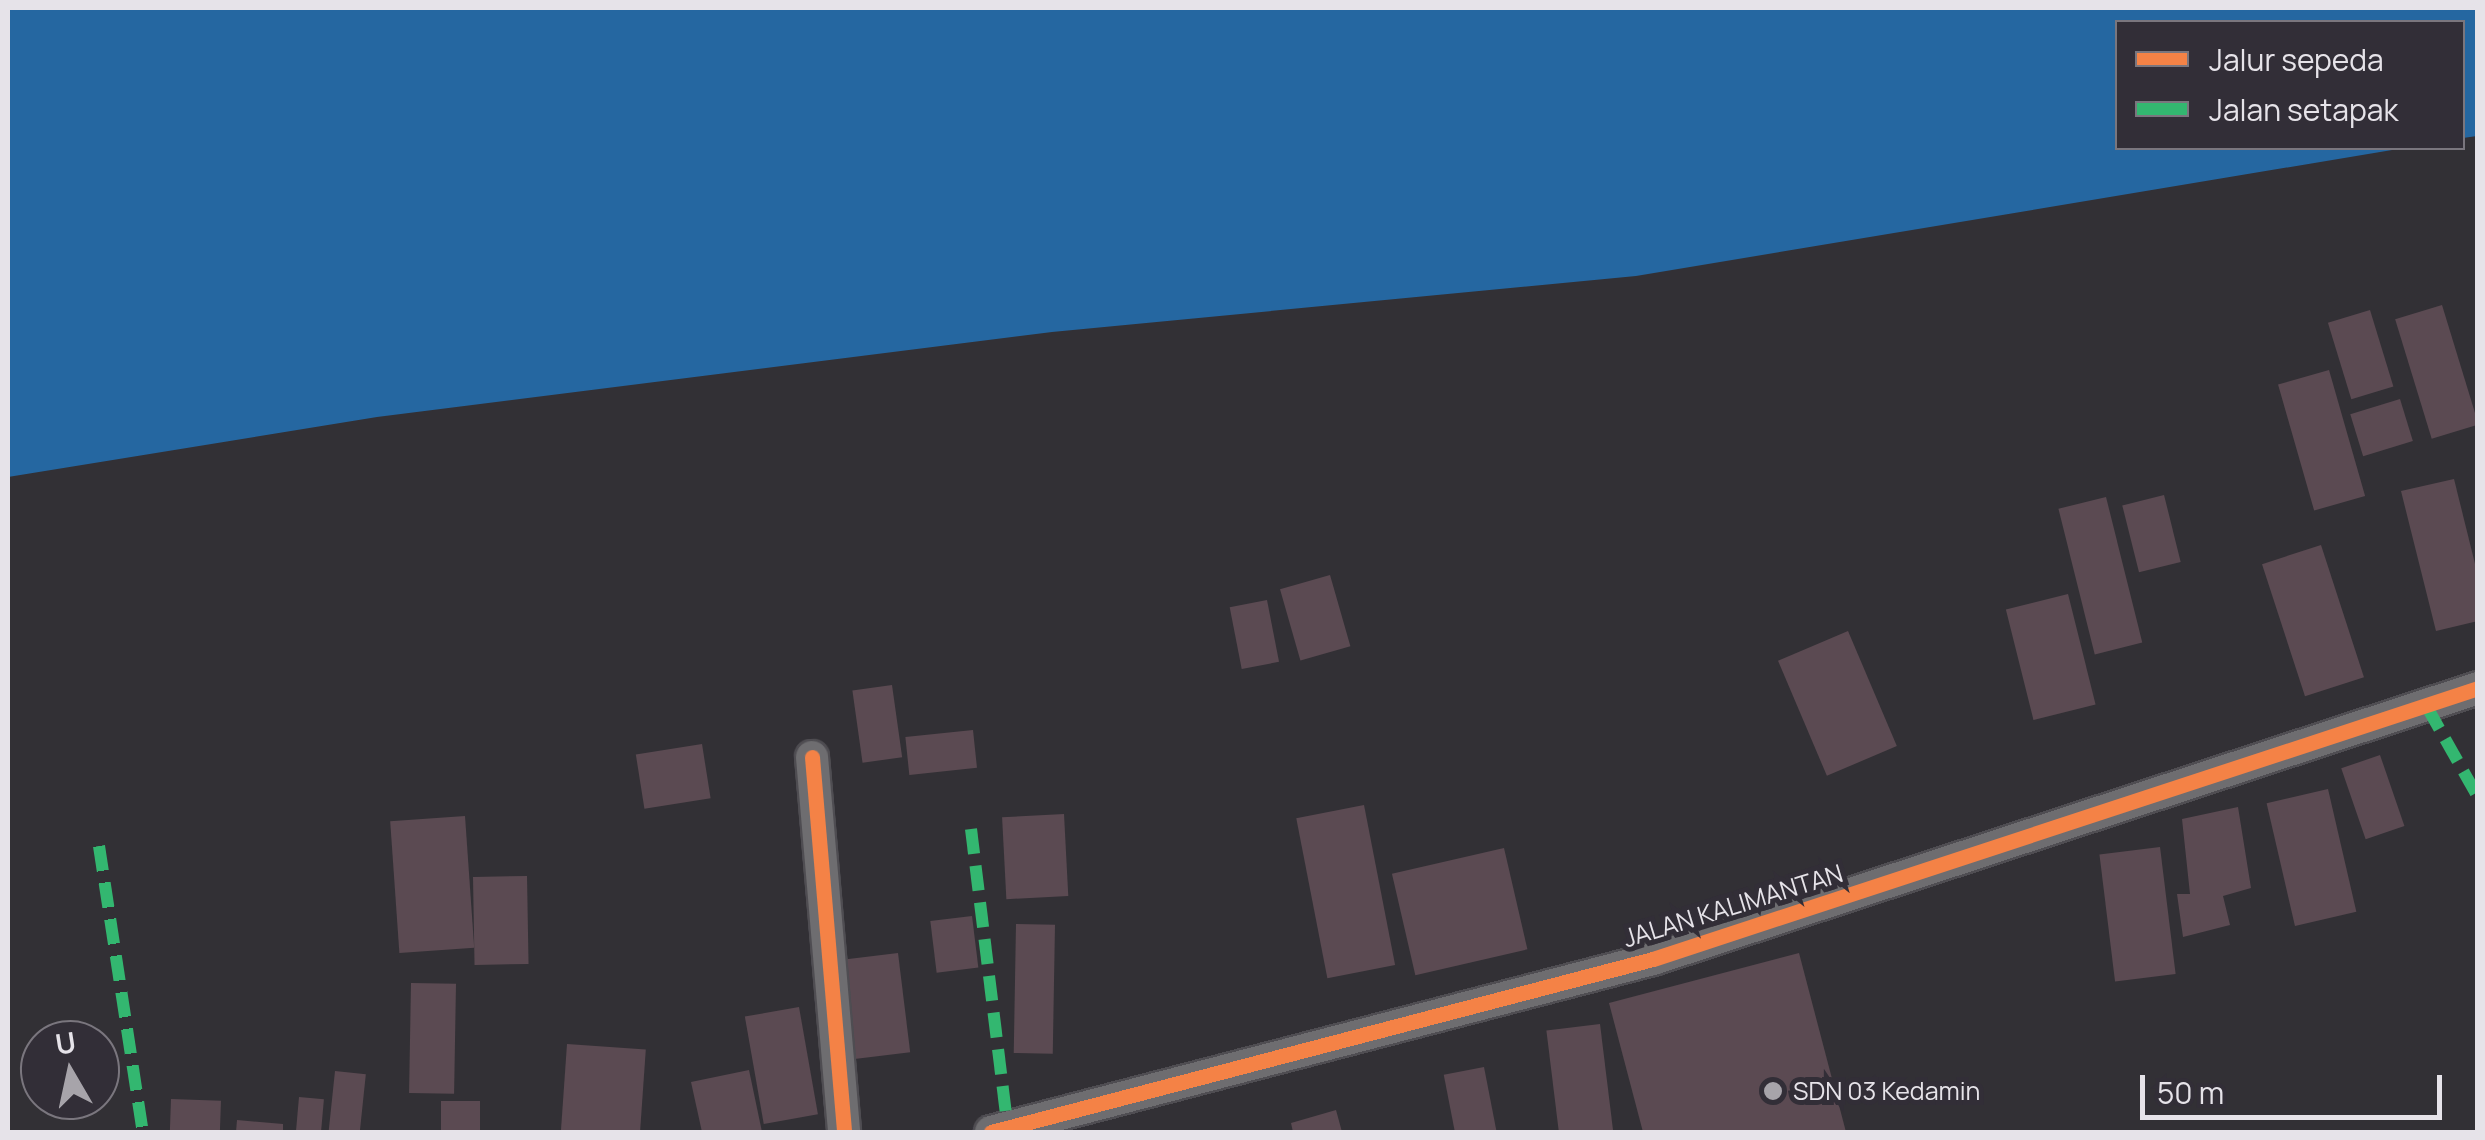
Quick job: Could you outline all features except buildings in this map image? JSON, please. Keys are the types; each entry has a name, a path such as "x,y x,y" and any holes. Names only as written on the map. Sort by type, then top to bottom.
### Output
{"street":[{"name":"JALAN KALIMANTAN","path":"992,1132 1653,959 2478,688"},
{"path":"812,757 844,1132"}],"water":[{"path":"8,8 2477,8 2477,136 2465,138 2465,20 2115,20 2115,150 2392,150 1636,276 1052,332 377,417 8,477"}],"marked path":[{"path":"2427,707 2478,797"},
{"path":"971,829 1008,1132"},
{"path":"99,846 143,1132"}],"cycle path":[{"path":"991,1132 1653,959 2478,688"},
{"path":"812,757 844,1132"}],"place":[{"name":"SDN 03 Kedamin","path":"1773,1091"}]}
